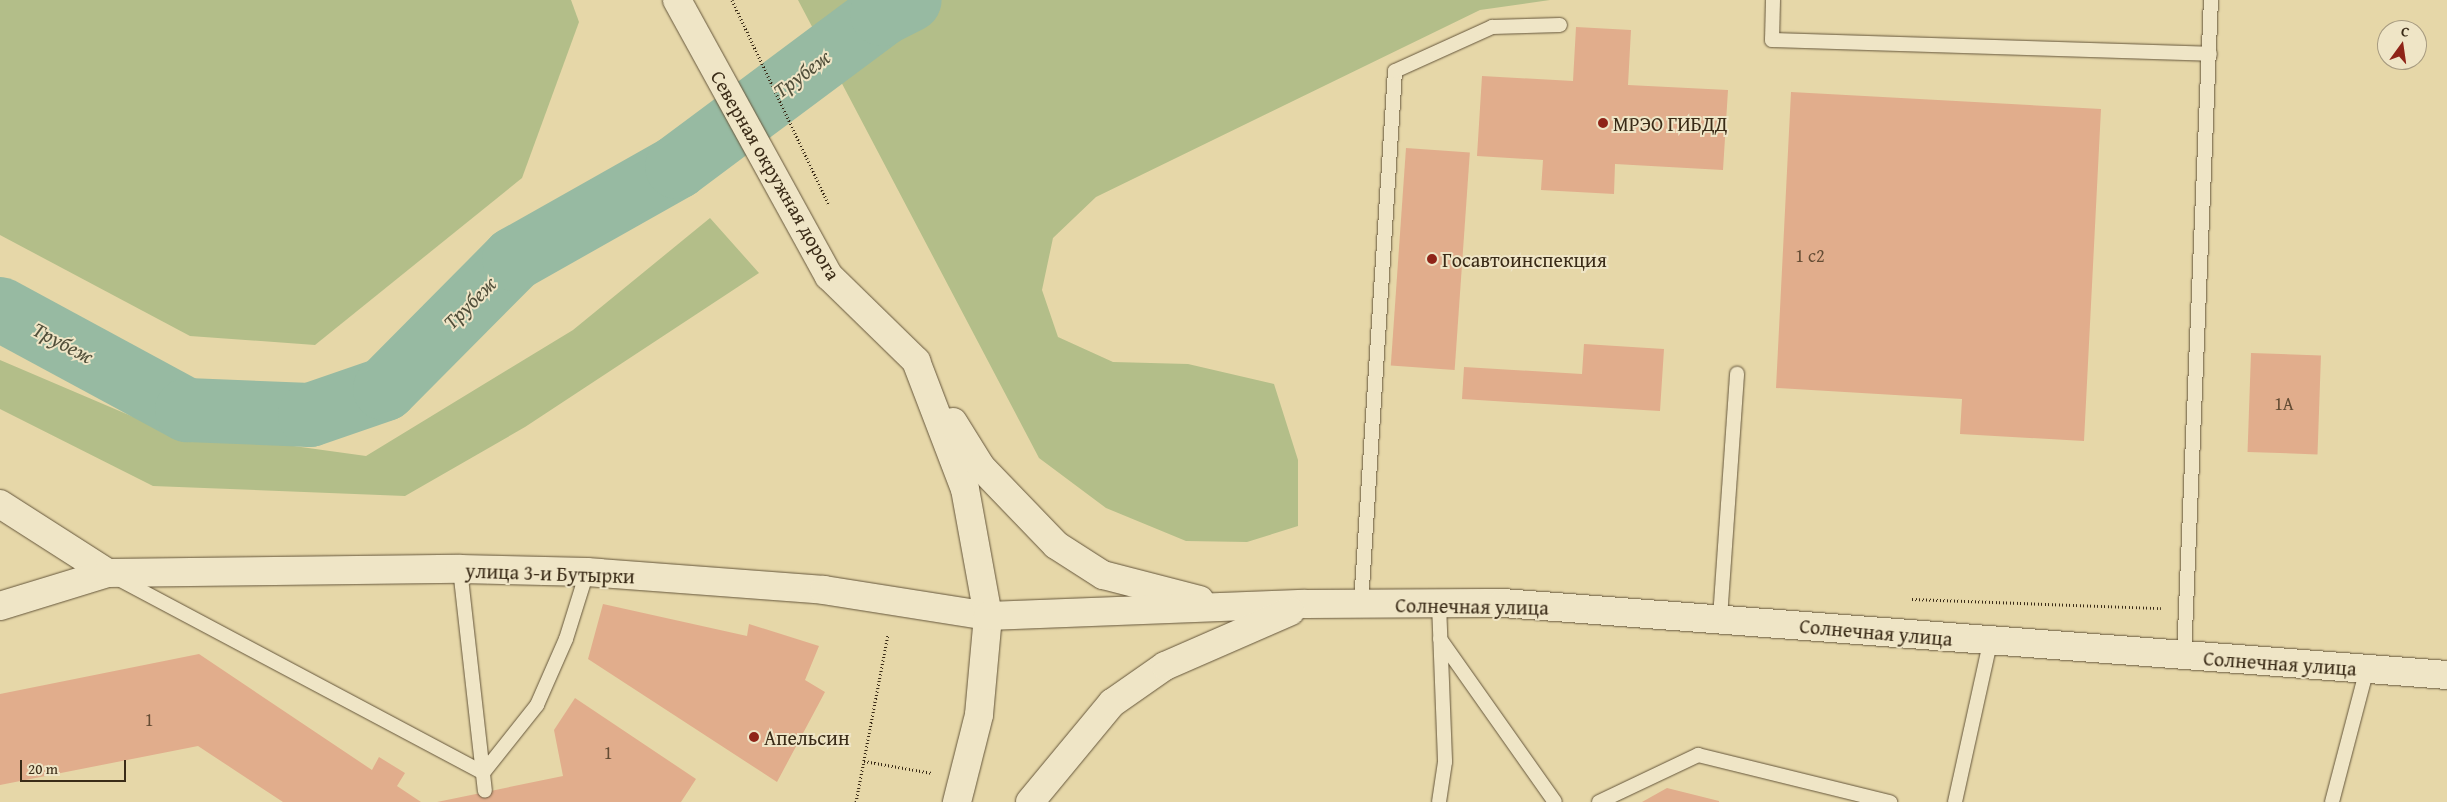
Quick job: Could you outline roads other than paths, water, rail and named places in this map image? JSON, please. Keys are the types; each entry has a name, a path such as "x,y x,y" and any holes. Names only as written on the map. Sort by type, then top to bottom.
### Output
{"main road":[{"name":"Северная окружная дорога","path":"677,0 829,276 916,361 965,488 988,616 979,715 958,802"},
{"path":"916,361 981,467 1056,545 1103,575 1229,607"},
{"path":"0,504 108,573"},
{"name":"улица 3-и Бутырки","path":"0,606 108,573 460,569 587,572 824,590 988,616"},
{"name":"Солнечная улица","path":"988,616 1305,604 1503,603 1720,618 1990,643 2447,675"},
{"name":"Солнечная улица","path":"1030,802 1112,702 1165,666 1305,604"}],"lane":[{"path":"1773,0 1772,40 2210,54"},
{"path":"2184,657 2211,0"},
{"path":"1361,604 1395,71 1492,27 1560,25"},
{"path":"1720,618 1737,374"},
{"path":"460,569 485,791"},
{"path":"483,773 537,705 566,639 587,572"},
{"path":"108,573 483,773"},
{"path":"1438,604 1445,762 1439,802"},
{"path":"1440,639 1555,802"},
{"path":"1955,802 1990,643"},
{"path":"2332,802 2367,669"},
{"path":"1598,802 1698,755 1890,802"}],"waterway":[{"name":"Трубеж","path":"0,309 187,410 310,415 385,389 514,259 677,167 882,14 910,0"}],"place":[{"name":"МРЭО ГИБДД","path":"1603,123"},
{"name":"Госавтоинспекция","path":"1432,259"},
{"name":"Апельсин","path":"754,737"}]}
